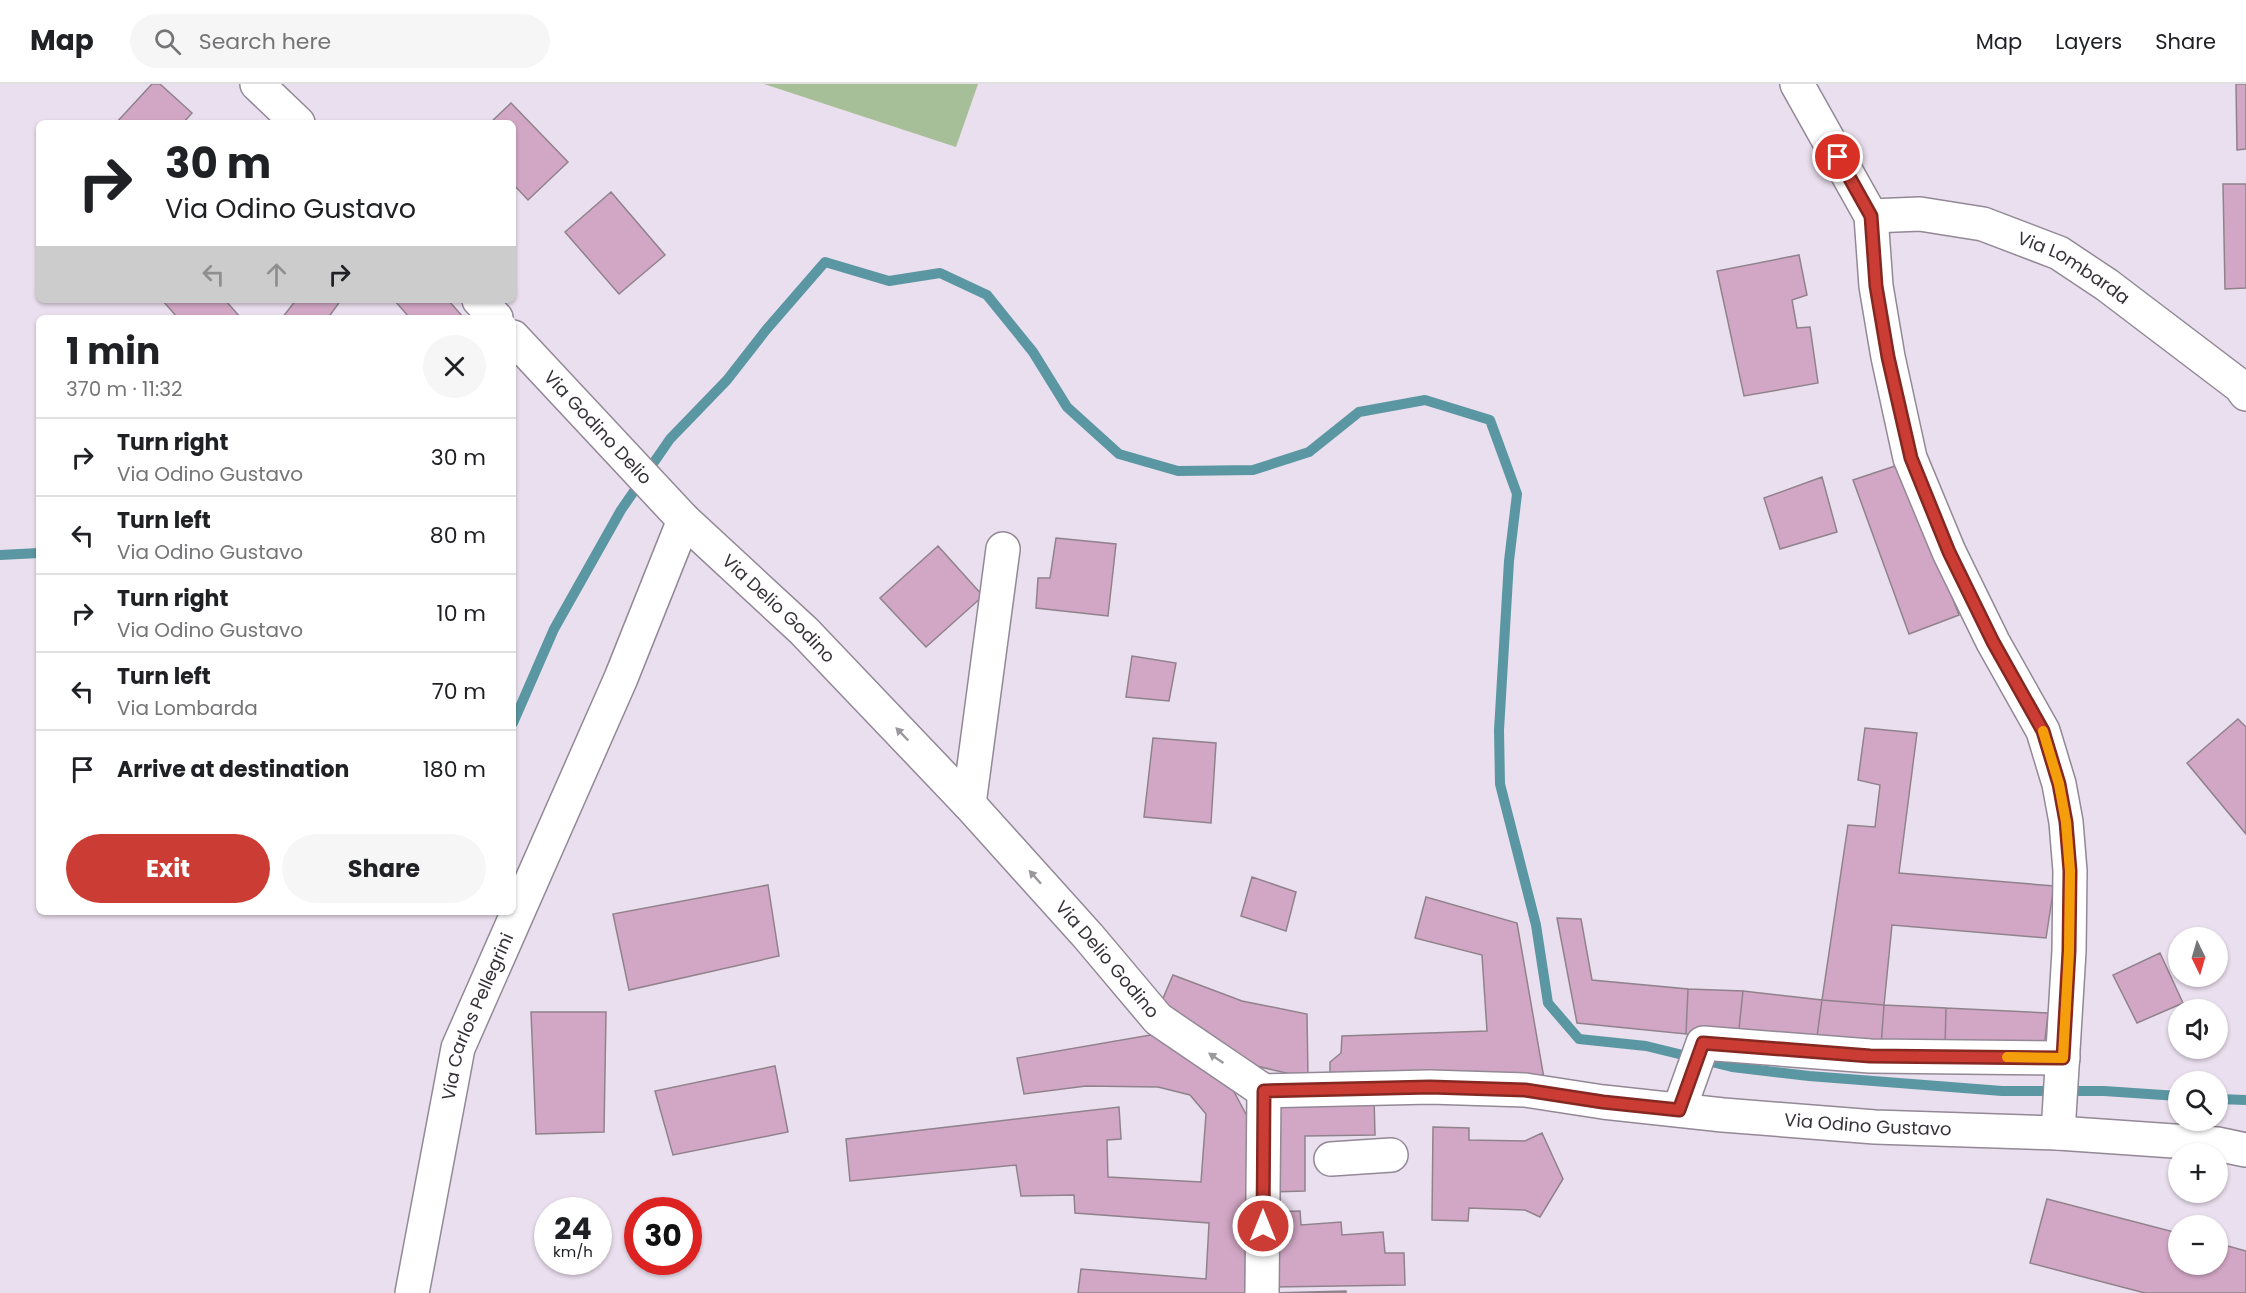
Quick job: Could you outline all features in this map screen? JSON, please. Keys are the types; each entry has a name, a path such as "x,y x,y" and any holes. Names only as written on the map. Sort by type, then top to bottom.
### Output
{"street":[{"path":"257,84 295,120"},
{"path":"1797,84 1871,216 1877,296 1911,458 1949,552 1993,642 2043,731 2059,784 2066,822 2070,871 2069,951 2058,1133"},
{"name":"Via Lombarda","path":"1871,216 1920,214 1983,224 2059,253 2107,285 2192,349 2246,394"},
{"path":"482,303 493,315"},
{"name":"Via Godino Delio","path":"516,340 684,520"},
{"name":"Via Delio Godino","path":"684,520 804,631 969,804 1088,936 1158,1019 1264,1091"},
{"name":"Via Carlos Pellegrini","path":"412,1293 458,1048 621,678 684,520"},
{"path":"969,804 1003,549"},
{"path":"1679,1110 1703,1043 1870,1056 2063,1058"},
{"name":"Via Odino Gustavo","path":"1264,1091 1430,1087 1525,1090 1603,1102 1875,1127 2058,1133 2217,1144 2246,1150"},
{"path":"1263,1293 1264,1091"},
{"path":"1331,1159 1391,1155"}],"green space":[{"path":"764,84 978,84 956,147"}],"building":[{"path":"152,84 160,84 192,113 186,120 119,120"},
{"path":"2236,84 2246,84 2246,149 2237,150"},
{"path":"511,103 568,162 528,200 516,187 516,120 493,120"},
{"path":"2223,184 2246,184 2246,288 2225,289"},
{"path":"611,192 665,255 619,294 565,232"},
{"path":"1799,255 1807,295 1792,300 1797,328 1810,327 1818,383 1744,396 1717,271"},
{"path":"165,303 228,303 238,315 175,315"},
{"path":"294,303 339,303 330,315 284,315"},
{"path":"397,303 451,303 461,315 407,315"},
{"path":"1901,464 1959,615 1909,634 1853,480"},
{"path":"1822,477 1837,532 1780,549 1764,498"},
{"path":"1056,538 1116,544 1108,616 1036,608 1038,578 1050,578"},
{"path":"938,546 983,596 926,647 880,598"},
{"path":"1132,656 1176,663 1169,701 1126,697"},
{"path":"2238,719 2246,727 2246,834 2187,763"},
{"path":"1865,728 1917,733 1899,873 2054,886 2046,938 1892,925 1884,1005 1822,1000 1848,825 1875,827 1880,785 1858,780"},
{"path":"1153,738 1216,743 1211,823 1144,817"},
{"path":"1252,877 1296,892 1286,931 1241,916"},
{"path":"768,885 779,956 629,990 613,914"},
{"path":"1426,897 1517,923 1545,1084 1330,1082 1330,1062 1341,1053 1342,1036 1487,1031 1482,955 1415,938"},
{"path":"1557,918 1581,919 1592,980 1688,989 1686,1034 1577,1023"},
{"path":"2160,953 2168,970 2168,987 2176,987 2181,999 2168,999 2168,1010 2137,1023 2113,975"},
{"path":"1173,975 1242,1001 1307,1014 1308,1078 1235,1061 1158,1010"},
{"path":"1688,989 1743,991 1738,1038 1686,1034"},
{"path":"1743,991 1822,1000 1816,1044 1738,1038"},
{"path":"1822,1000 1884,1005 1881,1046 1816,1044"},
{"path":"1884,1005 1946,1008 1945,1048 1881,1046"},
{"path":"1946,1008 2048,1013 2044,1049 1945,1048"},
{"path":"531,1012 606,1012 604,1132 536,1134"},
{"path":"1162,1033 1225,1075 1248,1118 1245,1293 1078,1293 1081,1269 1206,1279 1209,1223 1075,1213 1074,1195 1021,1196 1016,1165 850,1181 846,1139 1119,1107 1121,1139 1107,1140 1108,1177 1201,1182 1206,1114 1190,1095 1158,1087 1086,1086 1024,1094 1017,1058"},
{"path":"775,1066 788,1132 673,1155 655,1091"},
{"path":"1374,1097 1375,1135 1305,1136 1305,1191 1270,1192 1281,1102"},
{"path":"1433,1127 1469,1128 1469,1140 1525,1141 1542,1133 1563,1179 1540,1217 1525,1210 1469,1208 1468,1221 1432,1220"},
{"path":"2047,1199 2168,1230 2168,1275 2228,1275 2228,1246 2246,1251 2246,1293 2145,1293 2030,1263"},
{"path":"1300,1211 1301,1225 1341,1222 1342,1235 1383,1232 1385,1253 1404,1253 1405,1285 1273,1287 1270,1212"},
{"path":"1346,1291 1346,1293 1271,1293"}],"waterway":[{"path":"516,716 554,629 621,510 670,439 727,380 766,330 825,262 889,281 940,273 987,295 1033,352 1067,407 1119,454 1178,471 1253,470 1309,452 1359,412 1425,400 1490,420 1517,494 1509,561 1499,730 1500,784 1536,925 1548,1003 1579,1039 1646,1046 1732,1067 1809,1076 2002,1091 2104,1091 2168,1095"},
{"path":"0,555 36,553"},
{"path":"2228,1099 2246,1100"}],"slow traffic":[{"path":"2007,1057 2063,1058 2069,951 2070,871 2066,822 2059,784 2043,731"}],"route":[{"path":"1263,1226 1264,1091 1430,1087 1525,1090 1603,1102 1679,1110 1703,1043 1870,1056 2063,1058 2069,951 2070,871 2066,822 2059,784 2043,731 1993,642 1949,552 1911,458 1888,357 1876,286 1871,216 1838,157"}]}
